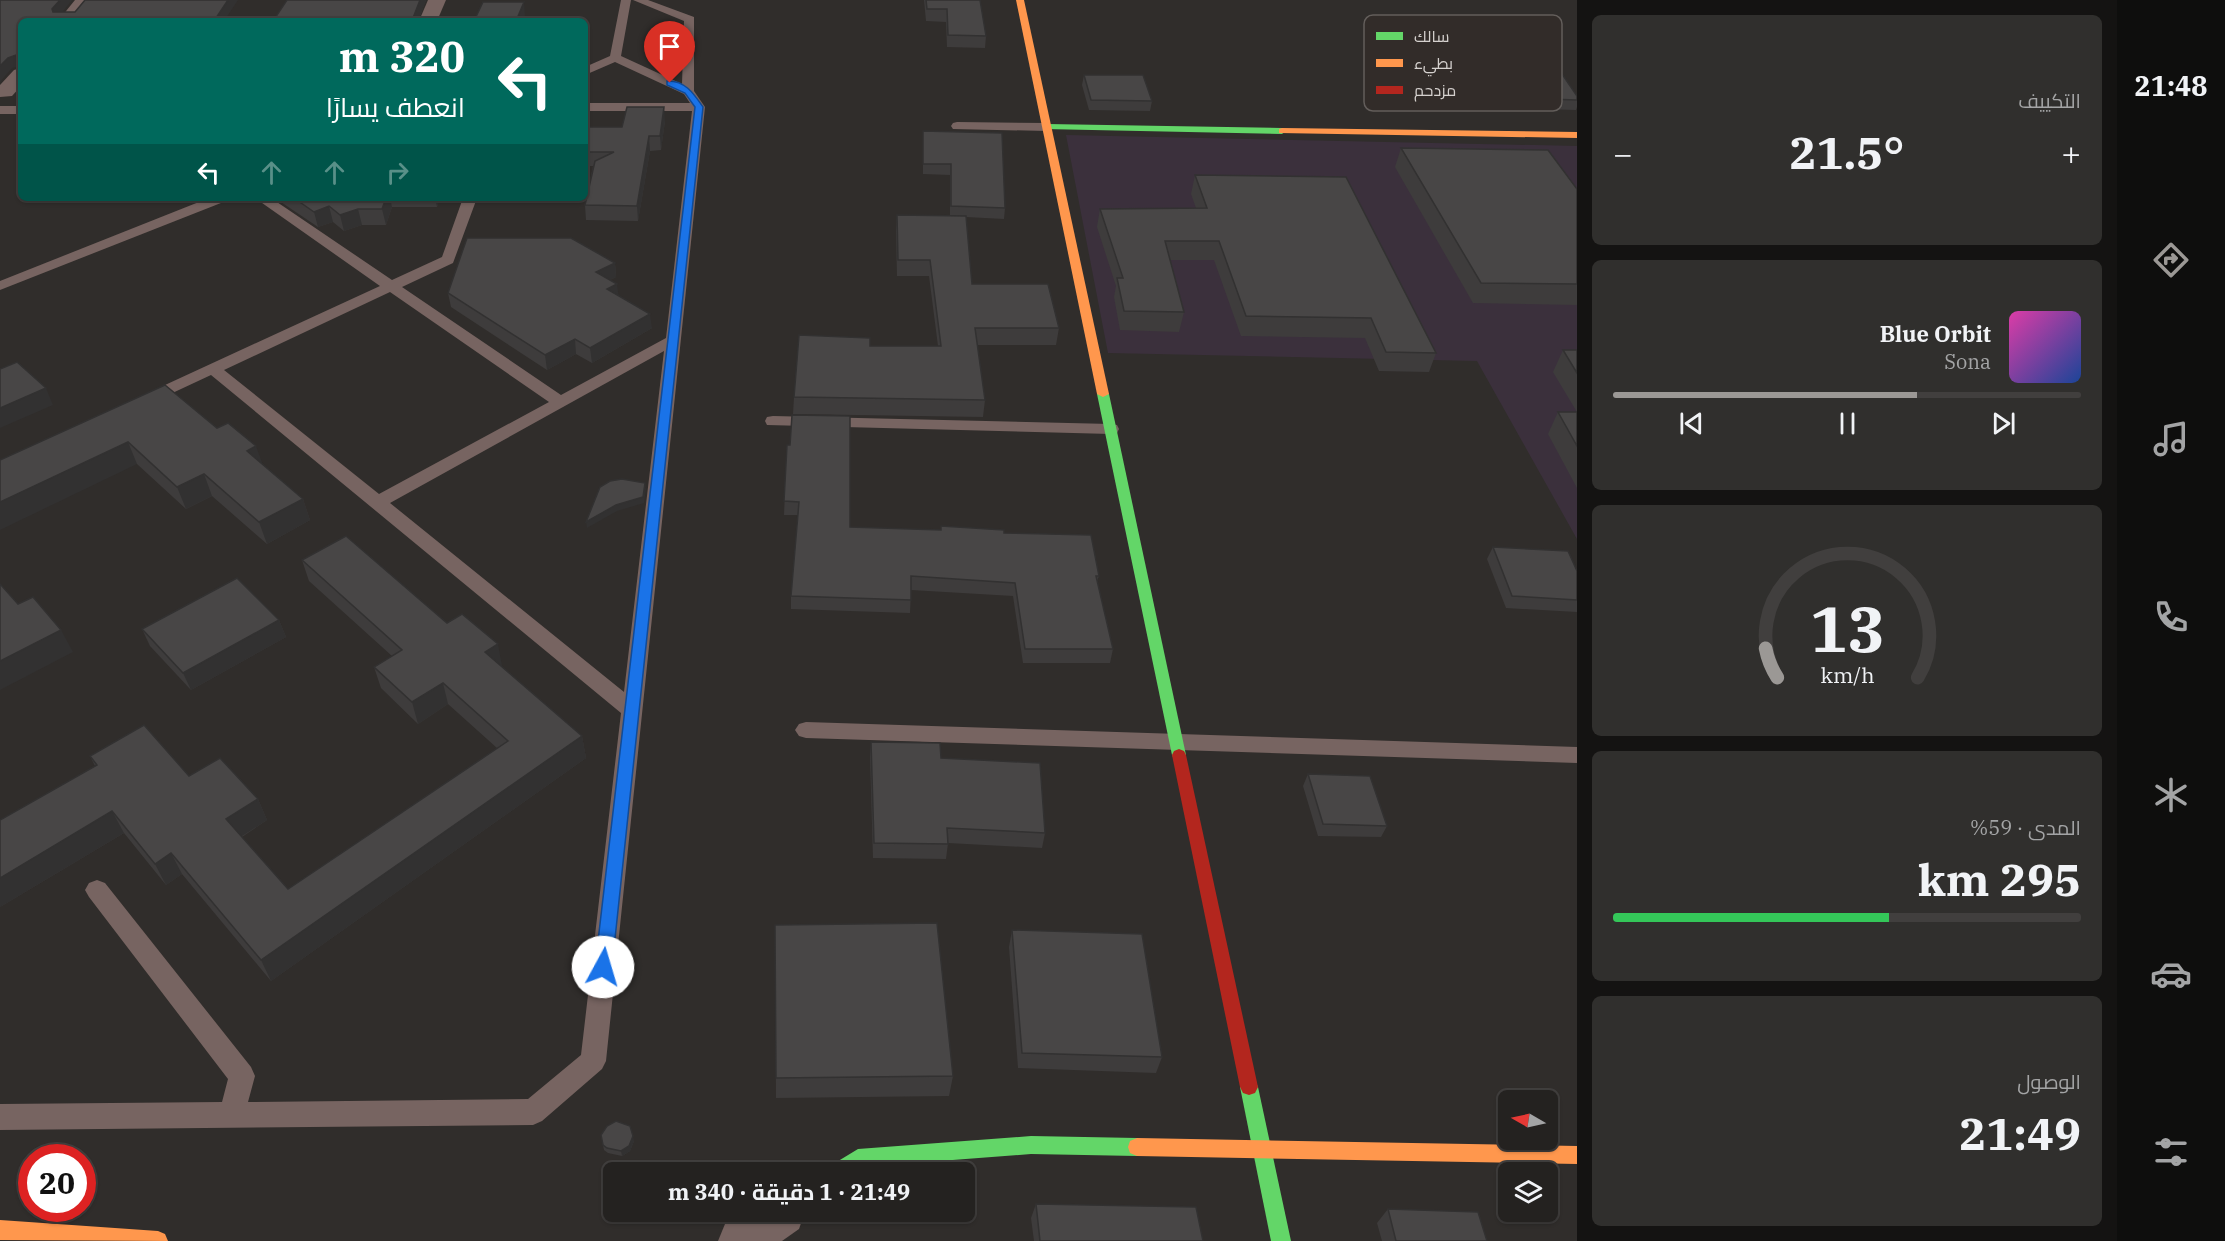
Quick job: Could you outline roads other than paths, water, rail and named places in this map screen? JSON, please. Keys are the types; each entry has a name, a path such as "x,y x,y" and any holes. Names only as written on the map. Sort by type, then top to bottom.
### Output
{"street":[{"path":"70,18 85,0"},
{"path":"429,18 437,0"},
{"path":"1020,0 1281,1241"},
{"path":"7,96 18,79"},
{"path":"1047,127 1577,135"},
{"path":"852,1162 858,1158 1031,1145 1577,1155"},
{"path":"742,1241 768,1222"},
{"path":"0,1230 158,1241"}],"lane":[{"path":"615,58 626,0"},
{"path":"0,1117 532,1112 593,1061 673,340 694,99 690,19 638,0"},
{"path":"588,70 615,58"},
{"path":"615,58 694,99"},
{"path":"7,96 18,107"},
{"path":"588,107 694,99"},
{"path":"957,126 1047,127"},
{"path":"0,286 213,201"},
{"path":"265,201 560,402"},
{"path":"128,407 448,260 469,201"},
{"path":"377,503 673,340"},
{"path":"213,369 631,708"},
{"path":"773,421 1111,429"},
{"path":"806,730 1176,740 1577,755"},
{"path":"97,890 242,1077 232,1115"}]}
